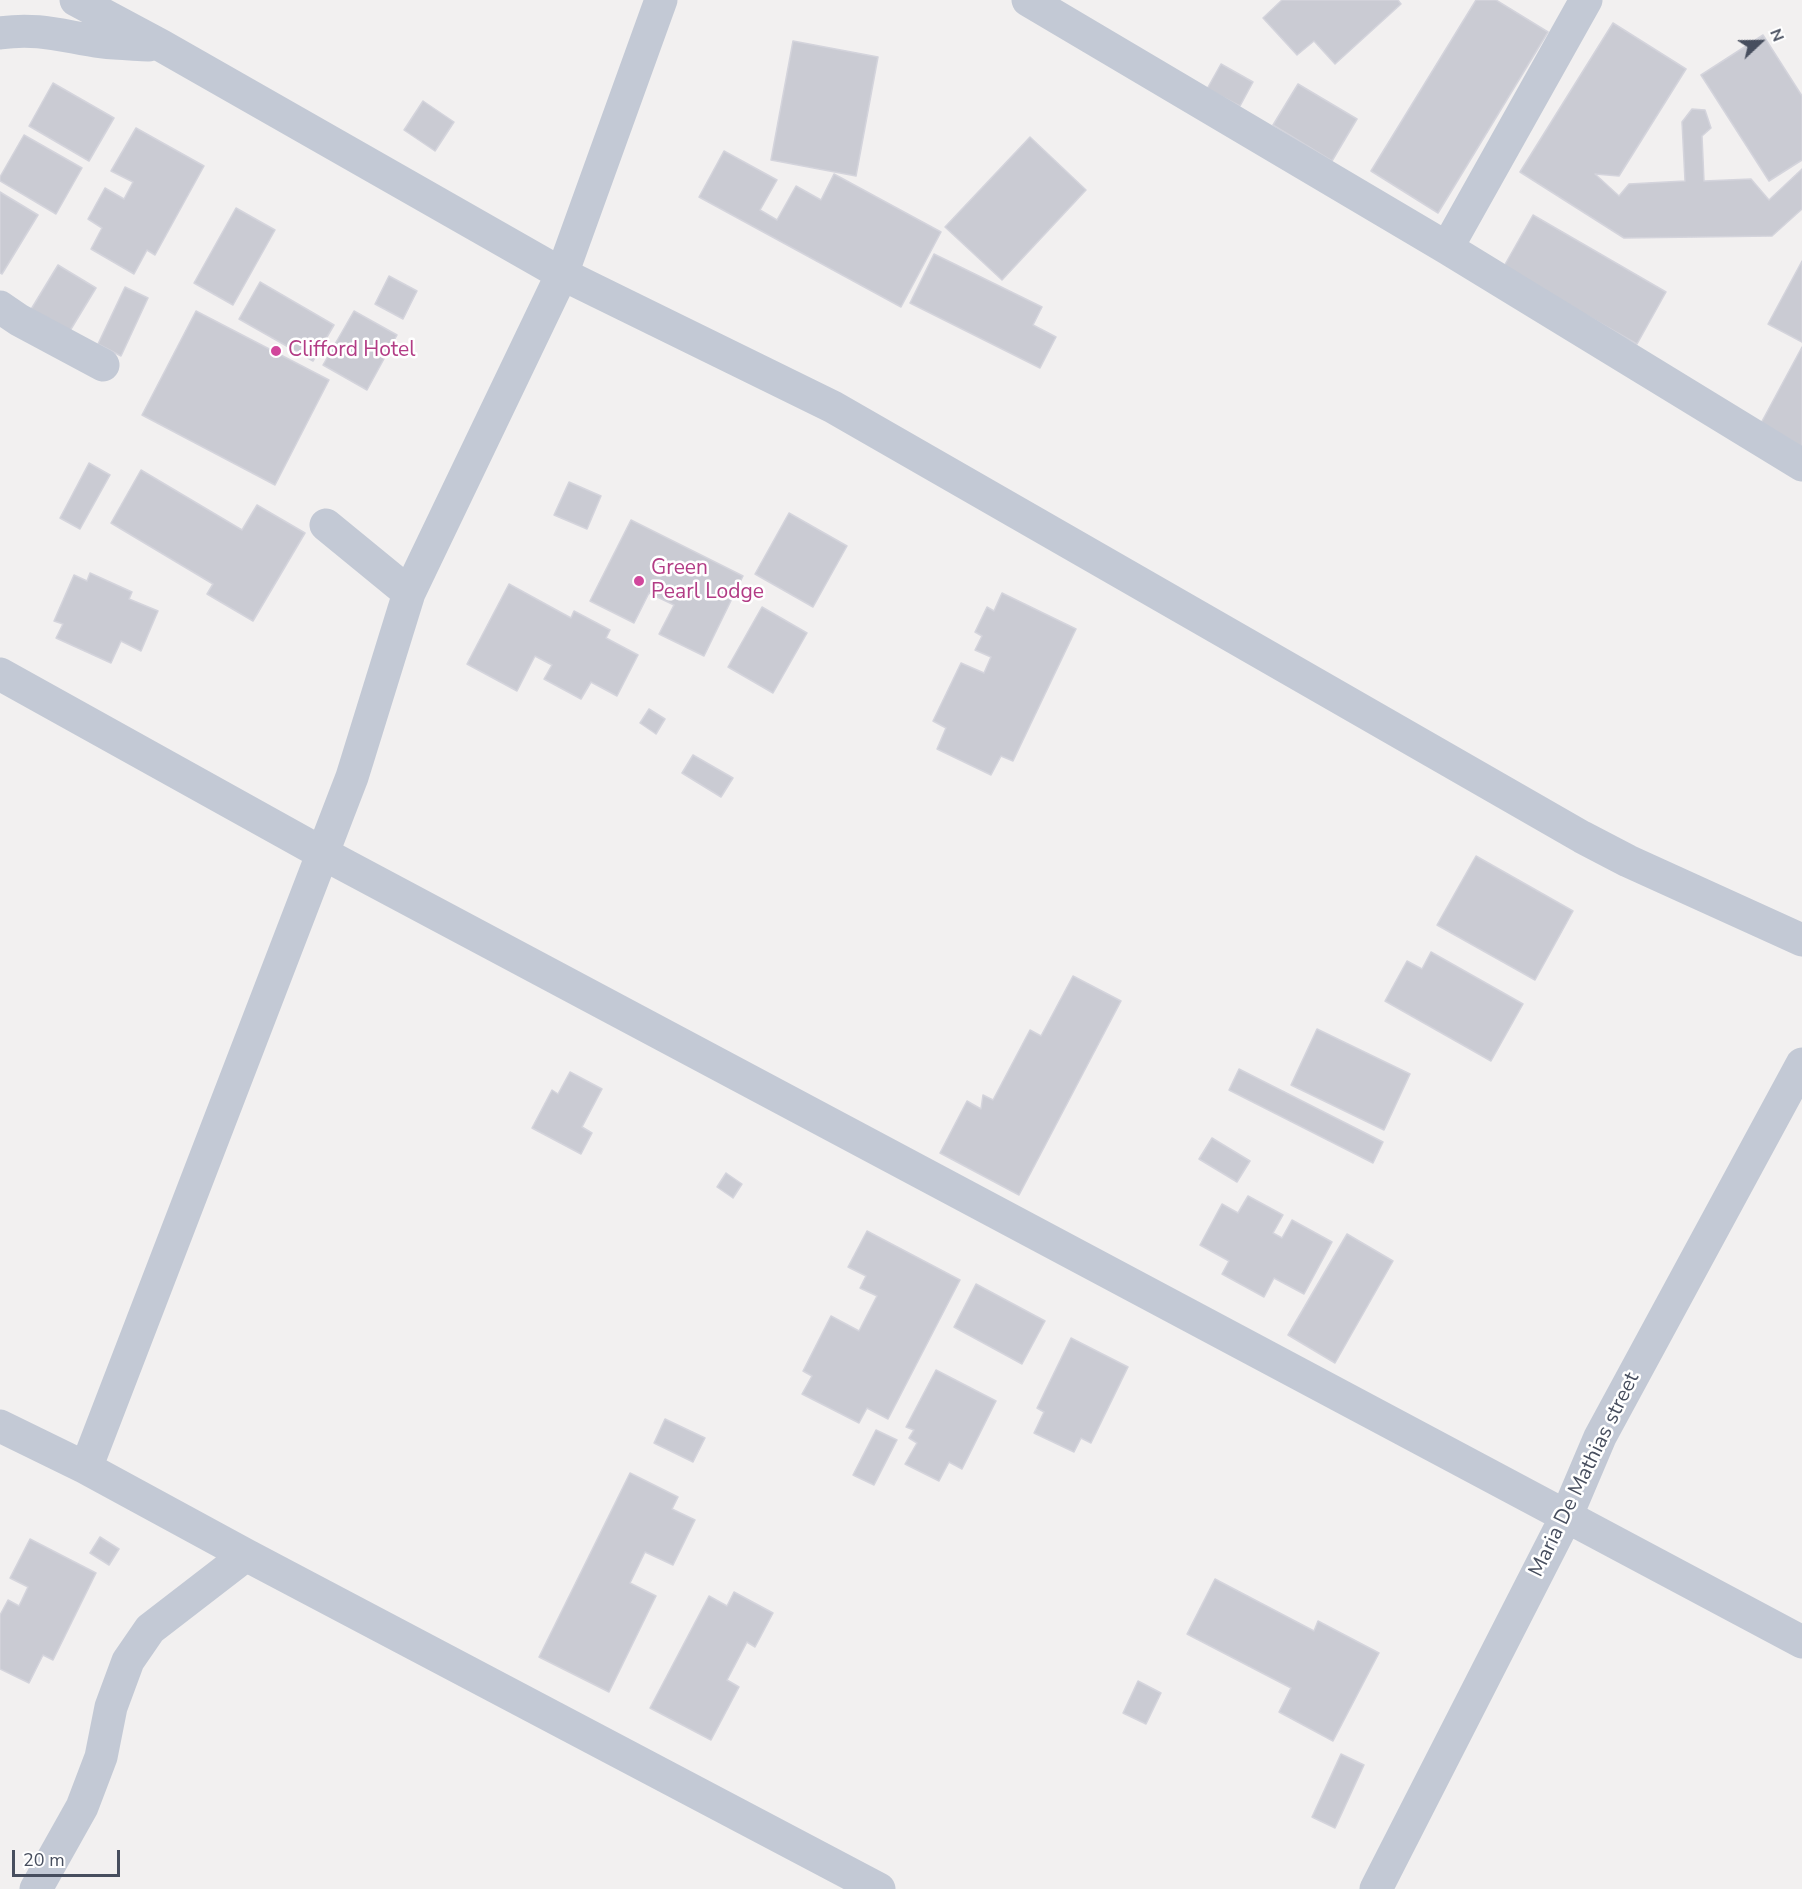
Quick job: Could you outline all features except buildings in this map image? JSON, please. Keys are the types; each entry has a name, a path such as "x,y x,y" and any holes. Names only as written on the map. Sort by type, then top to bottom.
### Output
{"street":[{"path":"76,0 162,46 562,274 833,407 1581,837 1628,861 1802,940"},
{"path":"86,1468 352,777 409,593 562,274 661,0"},
{"path":"1028,0 1447,248 1802,465"},
{"path":"1447,248 1586,0"},
{"path":"0,33 21,30 101,41 162,46"},
{"path":"0,307 19,320 103,365"},
{"path":"326,525 409,593"},
{"path":"0,674 322,853 1802,1642"},
{"name":"Maria De Mathias street","path":"1376,1889 1566,1517 1600,1437 1802,1064"},
{"path":"0,1426 86,1468 246,1555 879,1889"},
{"path":"36,1889 82,1807 101,1757 111,1707 128,1661 150,1629 246,1555"}],"place":[{"name":"Clifford Hotel","path":"276,351"},
{"name":"Green Pearl Lodge","path":"639,581"}]}
